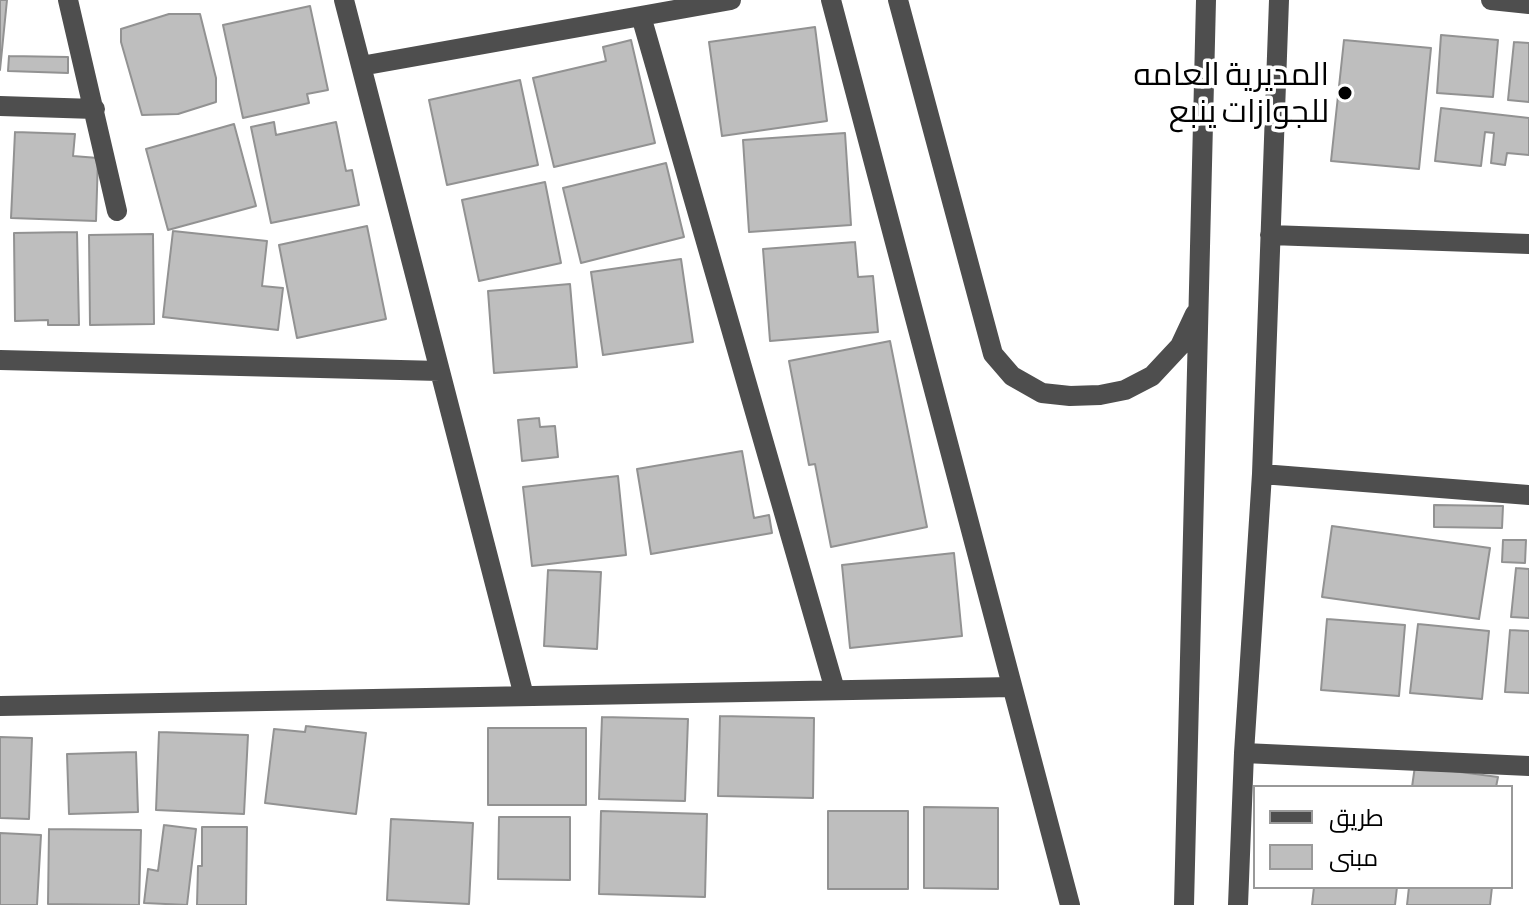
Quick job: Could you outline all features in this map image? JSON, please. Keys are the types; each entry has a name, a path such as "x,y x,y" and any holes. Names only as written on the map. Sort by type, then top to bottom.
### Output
{"street":[{"path":"68,0 117,211"},
{"path":"344,0 524,696"},
{"path":"361,66 731,0"},
{"path":"831,0 1070,905"},
{"path":"898,0 993,354 1012,376 1042,393 1056,395 1100,395 1125,390 1152,376 1180,346 1198,307"},
{"path":"1184,905 1206,0"},
{"path":"1238,905 1244,753 1262,474 1279,0"},
{"path":"1491,0 1529,4"},
{"path":"641,16 835,690"},
{"path":"0,106 95,109"},
{"path":"1270,235 1529,244"},
{"path":"0,360 440,371"},
{"path":"1262,474 1529,495"},
{"path":"0,706 1012,687"},
{"path":"1244,753 1529,766"}],"building":[{"path":"0,0 7,0 0,70"},
{"path":"310,6 328,90 307,94 309,103 243,118 223,25"},
{"path":"169,14 200,14 216,78 216,102 178,114 142,115 121,42 121,29"},
{"path":"815,27 827,121 722,136 709,42"},
{"path":"1441,35 1498,40 1493,97 1437,93"},
{"path":"631,40 655,143 554,167 533,78 606,61 603,47"},
{"path":"1344,40 1431,48 1419,169 1331,161"},
{"path":"1514,42 1529,43 1529,102 1508,100"},
{"path":"9,56 68,57 68,73 8,71"},
{"path":"520,80 538,165 447,185 429,100"},
{"path":"1441,108 1529,118 1529,155 1507,153 1505,165 1491,163 1494,133 1485,132 1481,166 1435,161"},
{"path":"274,122 276,135 336,122 346,171 352,170 359,205 271,223 251,127"},
{"path":"234,124 256,206 168,230 146,149"},
{"path":"15,132 75,134 73,156 98,158 96,221 11,218"},
{"path":"845,133 851,225 749,232 743,140"},
{"path":"666,163 684,237 581,263 563,188"},
{"path":"545,182 561,263 479,281 462,200"},
{"path":"367,226 386,319 297,338 279,245"},
{"path":"173,231 267,241 262,286 283,288 278,330 163,317"},
{"path":"77,232 79,325 48,325 48,320 15,321 14,233"},
{"path":"153,234 154,324 90,325 89,235"},
{"path":"855,242 858,277 873,276 878,332 770,341 763,249"},
{"path":"681,259 693,342 603,355 591,272"},
{"path":"570,284 577,367 494,373 488,291"},
{"path":"890,341 927,527 831,547 815,464 809,465 789,361"},
{"path":"539,418 540,427 555,426 558,457 522,461 518,420"},
{"path":"742,451 754,518 769,515 772,533 651,554 637,469"},
{"path":"618,476 626,555 532,566 523,487"},
{"path":"1434,505 1503,506 1502,528 1434,527"},
{"path":"1332,526 1490,548 1479,619 1322,597"},
{"path":"1503,540 1526,540 1525,563 1502,562"},
{"path":"954,553 962,636 850,648 842,565"},
{"path":"1516,568 1529,569 1529,618 1511,617"},
{"path":"548,570 601,572 597,649 544,646"},
{"path":"1327,619 1405,625 1399,696 1321,690"},
{"path":"1418,624 1489,631 1482,699 1410,693"},
{"path":"1510,630 1529,631 1529,693 1505,692"},
{"path":"720,716 814,718 813,798 718,796"},
{"path":"602,717 688,719 685,801 599,799"},
{"path":"306,726 366,733 356,814 265,803 274,729 305,732"},
{"path":"488,728 586,728 586,805 488,805"},
{"path":"159,732 248,735 244,814 156,810"},
{"path":"0,737 32,738 29,819 0,818"},
{"path":"136,752 138,812 69,814 67,754"},
{"path":"1415,766 1498,777 1496,785 1412,785"},
{"path":"924,807 998,808 998,889 924,888"},
{"path":"601,811 707,814 705,897 599,894"},
{"path":"828,811 908,811 908,889 828,889"},
{"path":"499,817 570,817 570,880 498,879"},
{"path":"391,819 473,823 469,904 387,900"},
{"path":"164,825 196,829 187,905 144,903 148,869 158,871"},
{"path":"202,827 247,827 246,905 197,905 198,866 202,866"},
{"path":"49,829 141,830 139,905 48,904"},
{"path":"0,833 41,835 37,905 0,905"},
{"path":"1314,889 1397,889 1395,905 1312,905"},
{"path":"1409,889 1492,889 1490,905 1407,905"}],"place":[{"name":"المديرية العامه للجوازات ينبع","path":"1345,93"}]}
